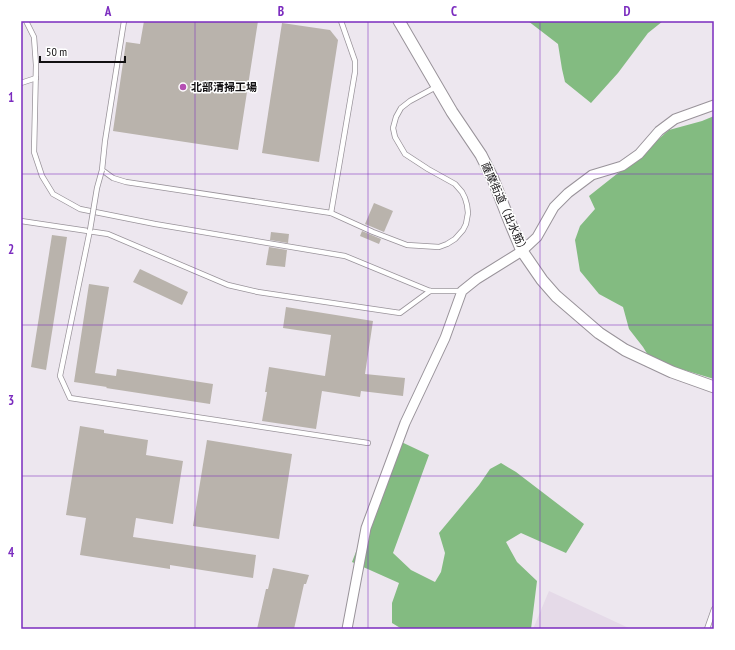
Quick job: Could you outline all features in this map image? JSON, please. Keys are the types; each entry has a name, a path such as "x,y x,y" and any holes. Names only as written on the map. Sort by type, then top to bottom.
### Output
{"street":[{"name":"薩摩街道（出水筋）","path":"399,21 452,112 481,155 493,179 522,251 542,280 556,296 599,333 612,342 625,350 672,372 714,387"},
{"path":"347,629 366,528 405,423 446,338 462,291 477,279 522,251 537,237 554,207 568,193 592,174 622,166 639,154 659,131 675,119 714,105"}],"lane":[{"path":"26,21 34,37 36,65 34,152 42,176 53,194 80,209 155,224 345,256 430,291 462,291"},
{"path":"124,21 106,134 102,170 60,376 70,398 368,443"},
{"path":"331,213 355,72 355,61 341,21"},
{"path":"21,83 36,78"},
{"path":"102,170 113,178 126,182 331,213 373,232 407,245 440,247 455,239 463,230 468,213 465,198 455,184 405,154 395,137 393,128 396,117 401,108 410,101 437,86"},
{"path":"21,221 90,230 108,234 228,285 258,292 400,313 430,291"},
{"path":"707,629 714,609"}],"shaded area":[{"path":"549,591 631,629 533,629"}],"green space":[{"path":"528,21 663,21 648,33 618,73 591,103 565,82 558,44"},
{"path":"714,116 714,379 651,360 629,329 623,307 599,294 580,271 575,240 580,226 595,209 589,196 637,158 669,130 702,121"},
{"path":"395,439 429,455 393,553 411,570 435,582 441,572 445,553 439,533 479,485 490,469 501,463 516,472 584,524 566,553 521,533 506,542 517,562 537,581 531,629 402,629 392,623 392,603 399,583 352,562 379,493"}],"building":[{"name":"北部清掃工場","path":"144,21 258,21 238,150 113,131 126,42 140,44"},
{"path":"282,23 330,30 338,40 319,162 262,153"},
{"path":"374,203 393,211 384,232 365,224"},
{"path":"362,231 381,239 379,244 360,236"},
{"path":"271,232 289,234 288,243 270,240"},
{"path":"52,235 67,237 46,370 31,367"},
{"path":"269,247 287,250 285,267 266,265"},
{"path":"140,269 188,292 182,305 133,282"},
{"path":"89,284 109,287 95,373 116,376 117,369 213,384 210,404 74,382"},
{"path":"286,307 373,321 365,374 405,378 403,396 361,391 360,397 322,391 316,429 262,421 267,392 265,392 269,367 325,376 331,335 283,328"},
{"path":"80,426 104,430 104,433 148,440 146,455 183,461 173,524 136,518 133,537 256,555 253,578 170,565 170,569 80,555 86,518 66,515"},
{"path":"207,440 292,454 279,539 193,526"},
{"path":"273,568 309,575 306,584 304,584 294,629 257,629 266,589 268,589"}],"place":[{"name":"北部清掃工場","path":"183,87"}]}
